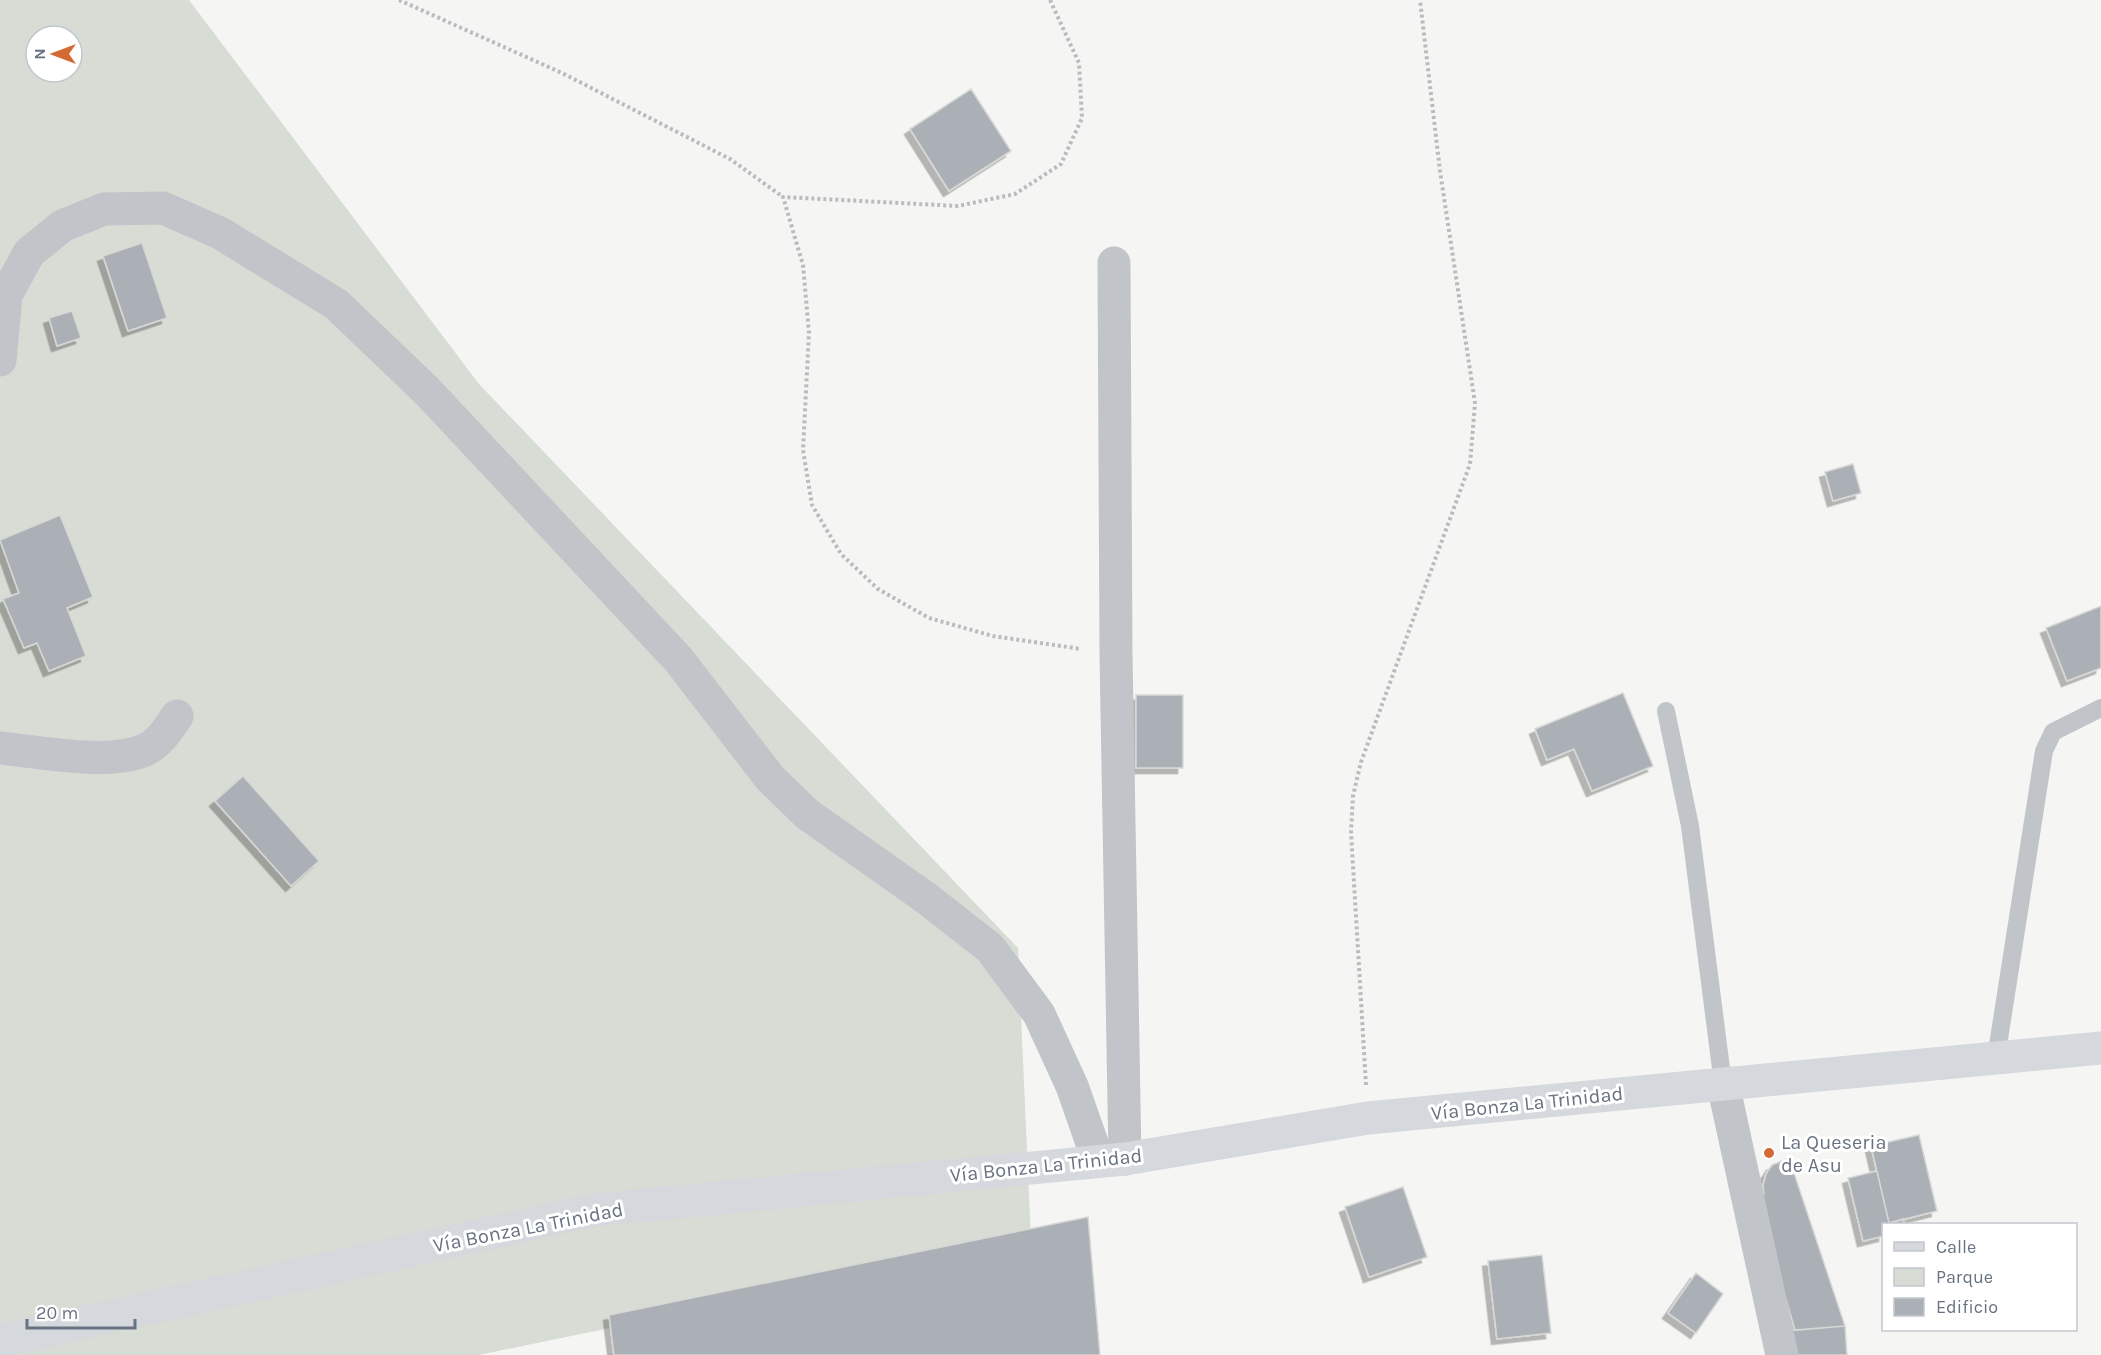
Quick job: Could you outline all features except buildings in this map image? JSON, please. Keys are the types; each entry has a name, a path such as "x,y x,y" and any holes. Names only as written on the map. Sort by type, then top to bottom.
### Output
{"street":[{"path":"0,360 6,295 29,253 62,226 104,209 163,208 220,232 336,304 427,391 678,659 770,778 800,807 990,948 1039,1014 1072,1086 1111,1160"},
{"path":"1111,1160 1116,654 1114,263"},
{"path":"0,748 100,756 123,755 145,750 162,738 177,716"},
{"name":"Vía Bonza La Trinidad","path":"0,1341 594,1210 1111,1160 1368,1118 2101,1048"},
{"path":"1723,1084 1782,1355"}],"lane":[{"path":"1996,1058 2044,752 2054,732 2101,708"},
{"path":"1666,711 1690,826 1723,1084"}],"path":[{"path":"399,0 562,73 730,159 783,197 958,206 1015,195 1061,164 1082,118 1079,63 1050,0"},
{"path":"1368,1118 1351,832 1353,796 1361,762 1470,464 1475,403 1440,171 1420,0"},
{"path":"783,197 804,265 809,333 804,450 812,505 842,554 878,589 929,618 993,636 1116,654"}],"green space":[{"path":"0,0 189,0 479,384 1018,948 1031,1241 479,1355 0,1355"}],"place":[{"name":"La Queseria de Asu","path":"1769,1153"}]}
